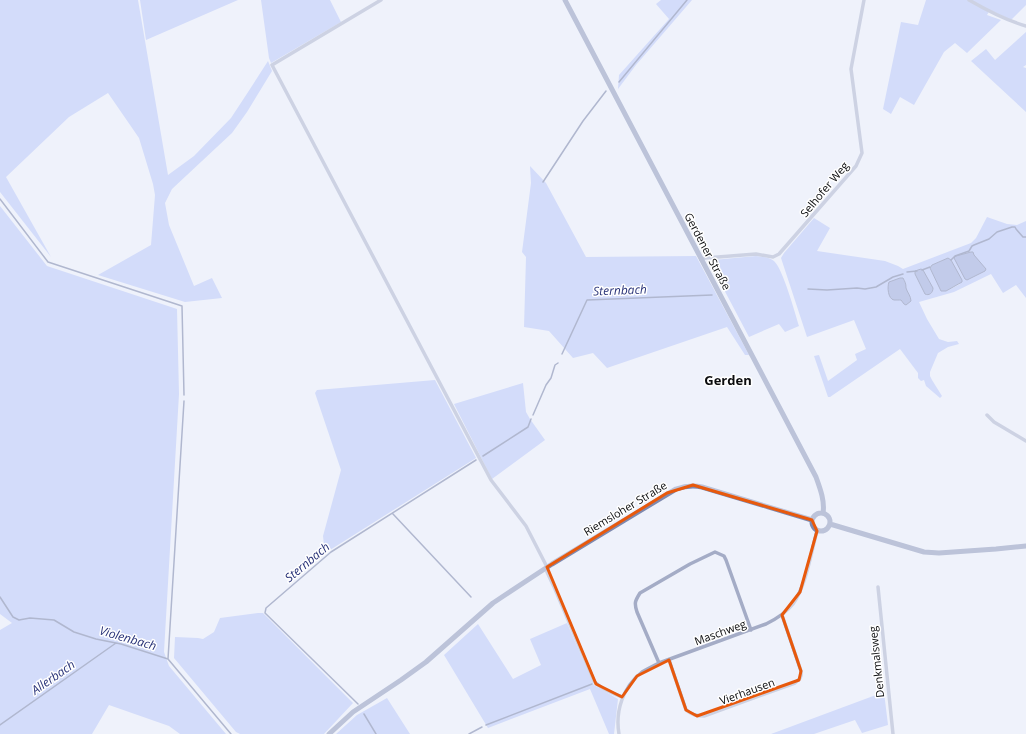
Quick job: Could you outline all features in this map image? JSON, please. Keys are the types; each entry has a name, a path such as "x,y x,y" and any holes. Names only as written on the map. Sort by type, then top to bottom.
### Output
{"main road":[{"name":"Gerdener Straße","path":"565,0 816,477 820,488 824,509 823,513"},
{"name":"Riemsloher Straße","path":"329,734 353,712 426,662 493,603 547,567 667,493 676,489 685,486 702,487 812,520"},
{"path":"823,513 829,518 830,524 828,529 823,532 817,531 813,528 812,520 815,515 823,513"},
{"path":"830,524 924,552 939,553 1026,546"}],"street":[{"path":"380,0 272,65 491,480 526,526 547,567 547,572 556,589 594,681 596,684 622,697"},
{"name":"Selhofer Weg","path":"701,260 705,258 756,254 773,257 779,254 856,166 862,153 851,69 864,0"},
{"path":"969,0 1011,22 1026,26"},
{"path":"987,415 994,422 1026,441"},
{"name":"Maschweg","path":"619,734 617,718 621,700 628,687 637,676 659,663 770,622 782,615 792,605 800,592 817,531"},
{"path":"659,663 636,608 636,598 640,593 690,564 715,552 724,556 726,560 751,630"},
{"name":"Denkmalsweg","path":"878,587 893,734"},
{"name":"Vierhausen","path":"669,660 686,710 697,716 704,716 795,683 800,680 802,671 782,615"}],"highlighted area":[{"path":"693,485 812,520 817,531 800,592 782,615 801,671 799,680 697,716 686,710 669,660 637,676 622,697 596,684 547,567 667,493"}],"shaded area":[{"path":"0,0 138,0 168,175 194,156 231,118 268,61 272,71 247,112 232,133 172,189 165,203 169,225 194,286 212,278 222,298 185,302 98,275 151,245 155,195 139,138 108,93 69,117 6,177 51,257 0,192"},
{"path":"140,0 238,0 146,40"},
{"path":"261,0 330,0 341,22 271,63"},
{"path":"661,0 692,0 636,65 618,89 619,75 669,19 656,4"},
{"path":"926,0 1026,0 1026,5 1011,20 990,10 987,15 1001,20 967,53 955,43 944,52 914,105 900,97 891,114 883,109 901,22 918,25"},
{"path":"1026,32 1026,65 1023,67 1026,68 1026,112 971,61 986,49 995,60"},
{"path":"530,166 546,183 586,257 696,256 749,355 745,355 727,327 607,368 593,353 573,358 549,331 524,327 526,257 522,252 531,183"},
{"path":"0,206 47,266 177,309 179,394 164,652 169,666 226,734 180,734 169,726 109,705 92,734 0,734 0,630 12,623 0,614"},
{"path":"987,217 1007,224 1017,225 1026,221 1026,298 1016,285 1003,293 991,274 954,292 919,302 939,339 948,342 957,341 959,344 948,347 938,353 930,372 932,380 942,396 940,398 926,386 924,380 921,381 918,378 918,373 900,349 828,397 814,356 819,355 828,381 857,360 855,354 866,349 854,320 807,337 781,258 814,218 830,228 817,251 885,261 903,269 971,243 976,238","holes":["973,252 977,275 965,279","948,258 951,260 960,284 946,291 930,267"]},
{"path":"973,252 986,269 985,271 967,280 965,279 954,258 956,256"},
{"path":"756,256 765,257 774,261 781,273 799,326 785,332 779,324 749,337 710,263 713,260"},
{"path":"948,258 951,260 962,282 946,291 941,291 930,268 932,265"},
{"path":"921,269 933,288 932,293 926,295 915,274 915,271"},
{"path":"903,278 911,299 911,301 906,305 901,300 892,299 888,292 889,282"},
{"path":"435,380 476,458 330,550 324,545 323,536 341,470 315,393 317,390"},
{"path":"523,383 526,412 545,440 492,479 454,404"},
{"path":"263,613 353,703 324,734 240,734 236,732 174,658 175,637 203,639 214,632 220,618"},
{"path":"567,623 594,685 618,699 614,734 609,734 590,689 488,728 444,655 478,624 513,679 541,665 530,639"},
{"path":"884,692 888,725 862,733 855,720 814,734 771,734"},
{"path":"387,698 410,734 336,734 357,715"}],"waterway":[{"path":"619,82 687,0"},
{"path":"543,182 583,121 606,91"},
{"path":"0,199 48,262 182,306 184,395"},
{"path":"951,260 955,256 969,251 972,246 989,239 997,232 1012,227 1015,227 1023,237 1026,237"},
{"path":"922,270 930,267"},
{"path":"907,272 917,271"},
{"path":"808,289 865,289 876,287 893,277 903,274"},
{"name":"Sternbach","path":"562,354 587,300 712,295"},
{"name":"Sternbach","path":"533,415 546,385 551,378 555,365 558,363"},
{"path":"168,659 184,401"},
{"name":"Sternbach","path":"483,456 528,427 531,419"},
{"name":"Sternbach","path":"358,704 265,613 266,608 331,552 476,460"},
{"path":"393,514 471,597"},
{"name":"Violenbach","path":"0,597 13,617 19,620 30,618 54,620 74,632 96,639 121,644 168,659 231,734"},
{"name":"Allerbach","path":"0,725 116,643"},
{"path":"486,725 592,684"},
{"name":"Sternbach","path":"364,714 376,734"},
{"path":"469,734 482,727"}],"district":[{"name":"Gerden","path":"728,380"}]}
